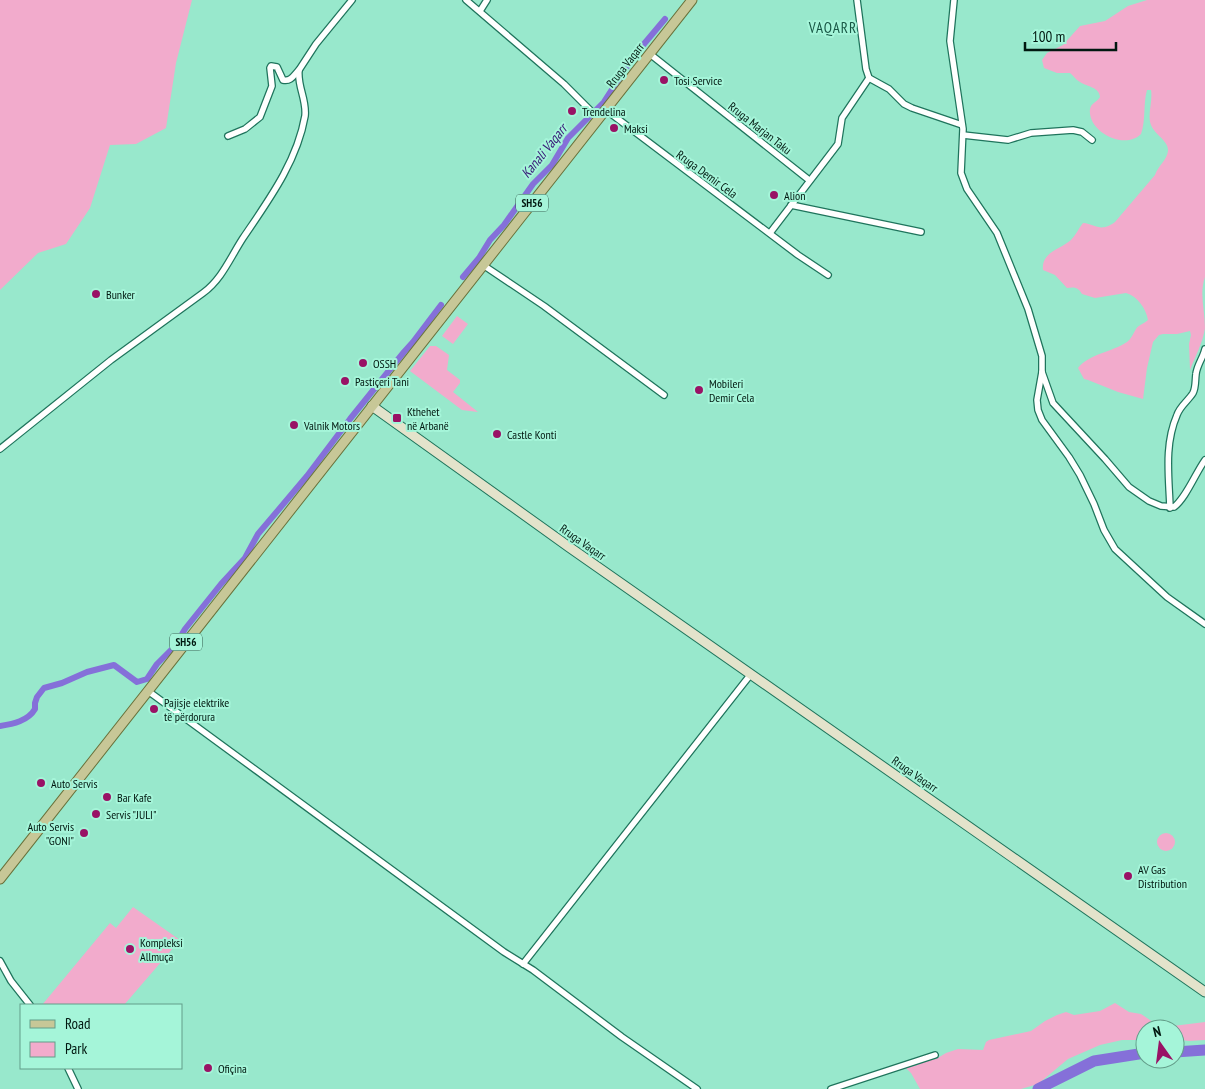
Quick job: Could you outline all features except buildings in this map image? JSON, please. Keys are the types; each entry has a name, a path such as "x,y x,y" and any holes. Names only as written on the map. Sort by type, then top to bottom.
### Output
{"main road":[{"name":"Rruga Vaqarr","path":"692,0 606,110 595,115 483,265 372,406 561,541 1205,992"},
{"name":"SH56","path":"0,879 372,406"}],"street":[{"path":"228,136 245,129 260,117 272,86 271,66 277,67 283,80 291,80 316,44 352,0"},
{"path":"466,0 480,10 564,84 595,115"},
{"path":"480,10 487,0"},
{"path":"858,0 866,69 869,78 889,89 904,104 962,125"},
{"path":"954,0 950,41 963,135 960,164 963,181 991,222 1002,243 1034,327 1042,356 1042,372 1037,400 1042,420 1080,475 1109,541 1124,559 1167,597 1205,624"},
{"name":"Rruga Marjan Taku","path":"650,54 809,180"},
{"path":"0,449 85,380 211,287 218,279 242,239 275,192 294,151 305,115 299,70"},
{"path":"770,233 838,144 842,118 869,78"},
{"name":"Rruga Demir Cela","path":"606,110 798,255 828,275"},
{"path":"963,135 1008,140 1031,133 1073,130 1082,132 1092,140"},
{"path":"790,206 920,232"},
{"path":"483,265 544,306 664,396"},
{"path":"1170,508 1168,445 1179,410 1195,389 1197,369 1205,349"},
{"path":"1042,372 1053,403 1129,487 1149,501 1170,508 1179,504 1205,460"},
{"path":"523,964 751,674"},
{"path":"148,691 504,952 697,1089"},
{"path":"0,961 11,980 29,1004"},
{"path":"830,1089 935,1055"},
{"path":"68,1069 78,1089"}],"green space":[{"path":"0,0 192,0 176,63 166,128 136,144 110,145 90,208 66,244 38,253 0,290"},
{"path":"1147,0 1205,0 1205,277 1202,296 1205,328 1201,344 1190,370 1190,331 1159,335 1153,342 1143,399 1084,379 1078,368 1088,359 1128,341 1137,328 1148,320 1140,303 1126,293 1095,298 1082,294 1076,288 1067,288 1055,275 1043,270 1043,264 1048,255 1071,240 1083,223 1106,227 1115,222 1155,175 1167,154 1168,147 1151,125 1151,90 1147,90 1141,134 1134,139 1117,139 1108,136 1094,125 1090,109 1100,97 1098,91 1083,84 1070,73 1057,73 1044,68 1042,60 1047,53 1063,45 1080,26 1105,21 1128,6"},
{"path":"457,316 468,324 453,344 442,336"},
{"path":"430,346 436,346 449,355 447,370 460,380 460,383 453,392 478,412 462,410 410,371"},
{"path":"1162,833 1170,833 1175,838 1173,849 1162,851 1157,846 1157,838"},
{"name":"Kompleksi Allmuça","path":"133,907 180,940 125,1004 43,1004 110,923 116,928"},
{"path":"1115,1003 1129,1012 1141,1014 1148,1019 1135,1019 1135,1040 1122,1040 1100,1045 1068,1059 1038,1084 1021,1089 920,1089 906,1068 923,1061 936,1059 958,1049 983,1050 986,1042 989,1040 1031,1031 1045,1021 1066,1012 1074,1015 1100,1011"},
{"path":"1205,1022 1205,1040 1185,1040 1185,1024"}],"waterway":[{"name":"Kanali Vaqarr","path":"463,277 533,184 552,165 568,138 604,102 633,57 665,19"},
{"path":"0,726 15,723 32,713 35,709 37,697 44,688 62,683 87,672 114,665 137,682 147,679 157,664 175,646 185,629 221,584 245,558 258,534 307,476 441,305"},
{"path":"1185,1051 1205,1050"},
{"path":"1038,1089 1094,1061 1135,1055"}],"place":[{"name":"Tosi Service","path":"664,80"},
{"name":"Trendelina","path":"572,111"},
{"name":"Maksi","path":"614,128"},
{"name":"Alion","path":"774,195"},
{"name":"Bunker","path":"96,294"},
{"name":"OSSH","path":"363,363"},
{"name":"Pastiçeri Tani","path":"345,381"},
{"name":"Mobileri Demir Cela","path":"699,390"},
{"name":"Kthehet në Arbanë","path":"397,418"},
{"name":"Valnik Motors","path":"294,425"},
{"name":"Castle Konti","path":"497,434"},
{"name":"Pajisje elektrike të përdorura","path":"154,709"},
{"name":"Auto Servis","path":"41,783"},
{"name":"Bar Kafe","path":"107,797"},
{"name":"Servis \"JULI\"","path":"96,814"},
{"name":"Auto Servis \"GONI\"","path":"84,833"},
{"name":"AV Gas Distribution","path":"1128,876"},
{"name":"Kompleksi Allmuça","path":"130,949"},
{"name":"Ofiçina","path":"208,1068"}],"district":[{"name":"VAQARR","path":"833,27"}]}
